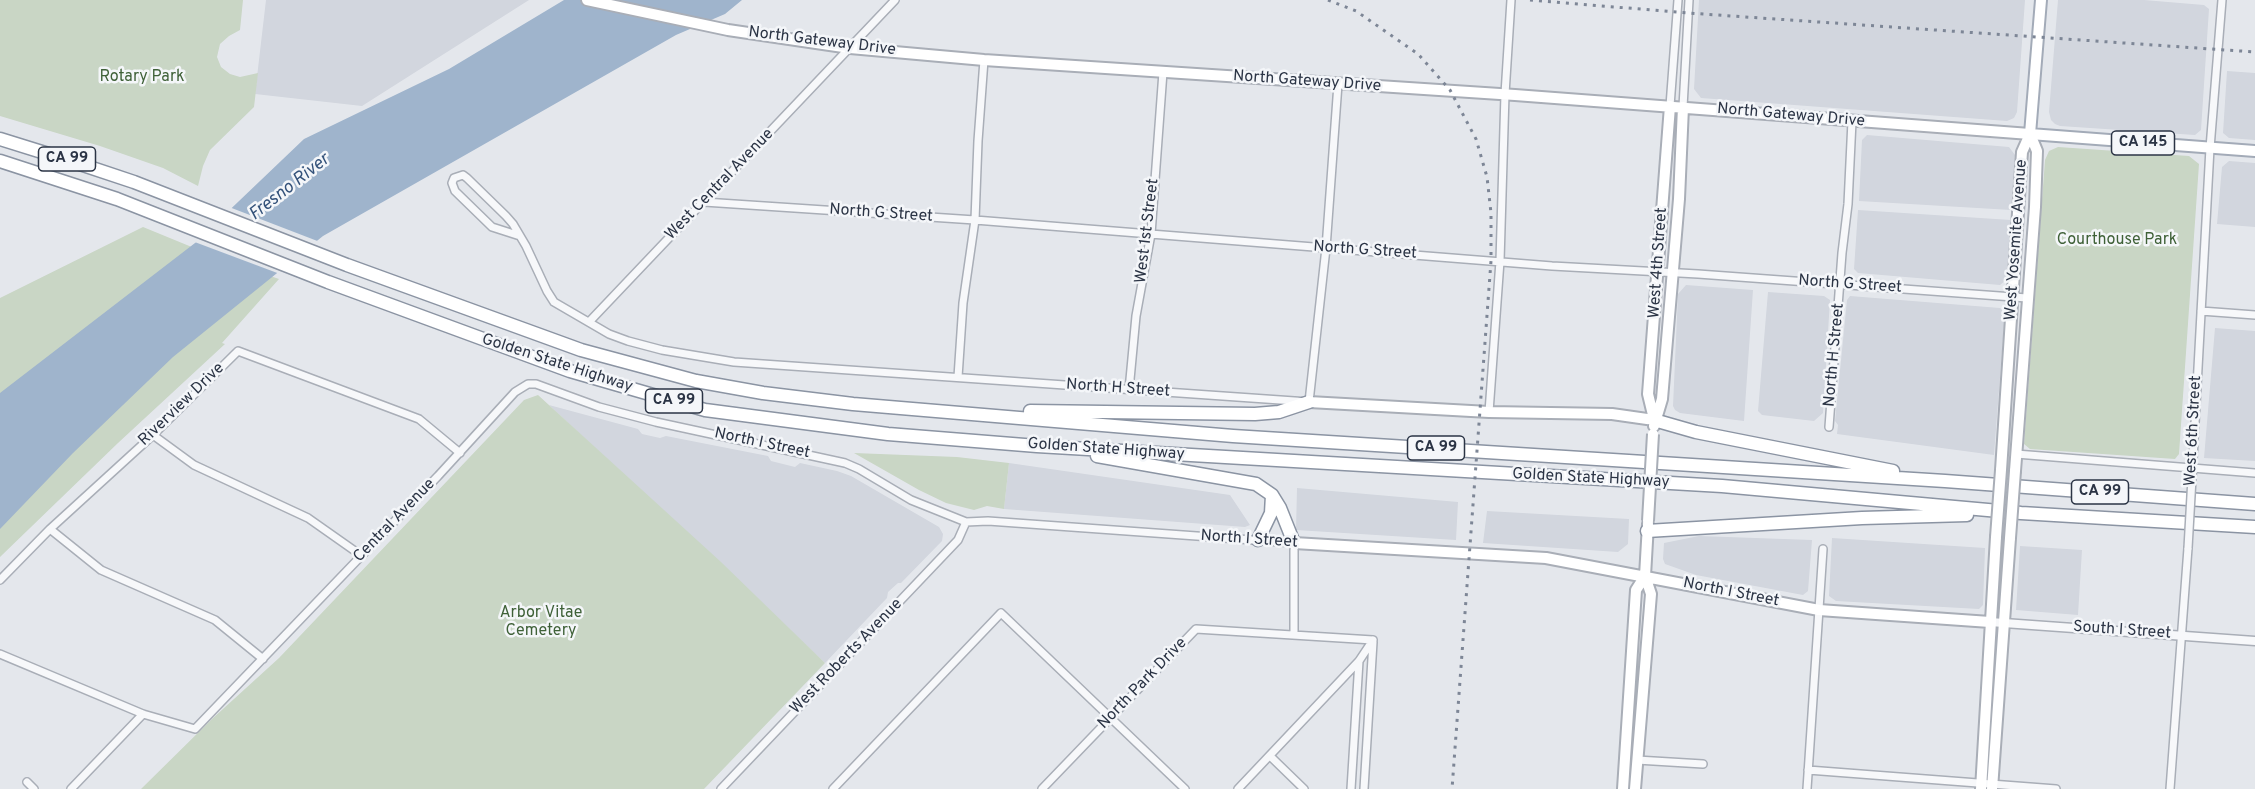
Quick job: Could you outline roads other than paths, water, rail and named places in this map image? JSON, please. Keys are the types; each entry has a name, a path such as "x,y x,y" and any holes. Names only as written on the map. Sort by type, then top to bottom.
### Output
{"highway":[{"name":"Golden State Highway","path":"0,139 134,182 347,265 581,350 696,381 764,393 842,403 1233,436 1945,481 2255,504"},
{"name":"Golden State Highway","path":"0,161 117,199 328,282 570,371 705,410 888,434 1037,446 1722,486 2021,513 2255,526"},
{"path":"927,409 1255,414 1279,412 1309,402"},
{"path":"1654,420 1706,434 1945,481"},
{"path":"1037,446 1244,482 1265,489 1280,508 1294,543"},
{"path":"1258,540 1271,513 1272,495"},
{"path":"1648,526 2021,513"}],"main road":[{"name":"North Gateway Drive","path":"587,0 728,30 850,48 984,60 1505,94 2030,134"},
{"path":"2030,134 2041,0"},
{"name":"West 4th Street","path":"1654,420 1648,394 1670,106"},
{"name":"West 4th Street","path":"1635,789 1651,594 1645,576 1653,434 1654,420 1662,399 1679,198 1683,107"},
{"name":"CA 145","path":"2030,134 2255,151"},
{"name":"West Yosemite Avenue","path":"1987,787 1990,622 2014,297 2022,152 2030,134"},
{"name":"West Yosemite Avenue","path":"1987,787 2005,623 2035,207 2037,151 2030,134"},
{"name":"North H Street","path":"1309,402 1489,412 1612,414 1654,420"},
{"path":"2002,453 2016,454"},
{"name":"North I Street","path":"1294,543 1546,558 1819,610 1990,622"},
{"name":"West 4th Street","path":"1623,789 1636,590 1645,576"}],"street":[{"name":"West Central Avenue","path":"589,322 895,0"},
{"path":"1489,412 1500,261 1505,94 1511,0"},
{"path":"1670,106 1678,0"},
{"path":"1683,107 1689,0"},
{"name":"West 6th Street","path":"2170,789 2183,635 2210,148 2222,0"},
{"path":"958,377 963,303 975,220 984,60"},
{"name":"West 1st Street","path":"1129,390 1136,316 1151,234 1163,72"},
{"path":"1309,402 1326,248 1338,84"},
{"name":"North H Street","path":"1829,427 1848,204 1852,121"},
{"name":"North H Street","path":"519,236 492,227 455,192 452,183 454,178 463,175 506,216 519,236 554,302 628,341 662,350 716,359 1309,402"},
{"name":"North G Street","path":"704,202 2027,298"},
{"path":"2200,311 2255,315"},
{"name":"Riverview Drive","path":"0,580 238,351 419,419 460,453"},
{"name":"Central Avenue","path":"263,659 460,453 515,392 528,384"},
{"name":"North I Street","path":"528,384 536,384 599,407 656,422 845,463 911,500 966,522 988,521 1294,543"},
{"path":"153,435 194,465 308,518 362,556"},
{"path":"2016,454 2255,472"},
{"name":"West Roberts Avenue","path":"721,789 958,540 966,522"},
{"path":"0,654 143,714 195,729 263,659 215,620 101,570 50,530"},
{"path":"1294,543 1294,635"},
{"path":"1807,789 1823,549"},
{"path":"833,789 1001,613 1185,789"},
{"name":"South I Street","path":"1990,622 2255,641"},
{"name":"North Park Drive","path":"1042,789 1196,630 1373,640"},
{"path":"1238,789 1359,661 1373,640"},
{"path":"1364,789 1373,640"},
{"path":"1350,789 1359,661"},
{"path":"71,789 143,714"},
{"path":"1270,756 1304,789"},
{"path":"1637,760 1703,764"},
{"path":"1808,770 1950,780 1987,787 2056,789"},
{"path":"27,782 34,789"}],"water":[{"name":"Fresno River","path":"564,0 742,0 725,14 676,35 323,236 173,357 73,453 0,529 0,393 195,243 304,139 449,69"}],"railway":[{"path":"1328,0 1356,11 1418,54 1450,90 1476,139 1487,177 1491,213 1491,261 1452,789"},
{"path":"1530,0 2255,52"}],"park label":[{"name":"Rotary Park","path":"142,78"},
{"name":"Courthouse Park","path":"2117,241"},
{"name":"Arbor Vitae Cemetery","path":"541,623"}]}
